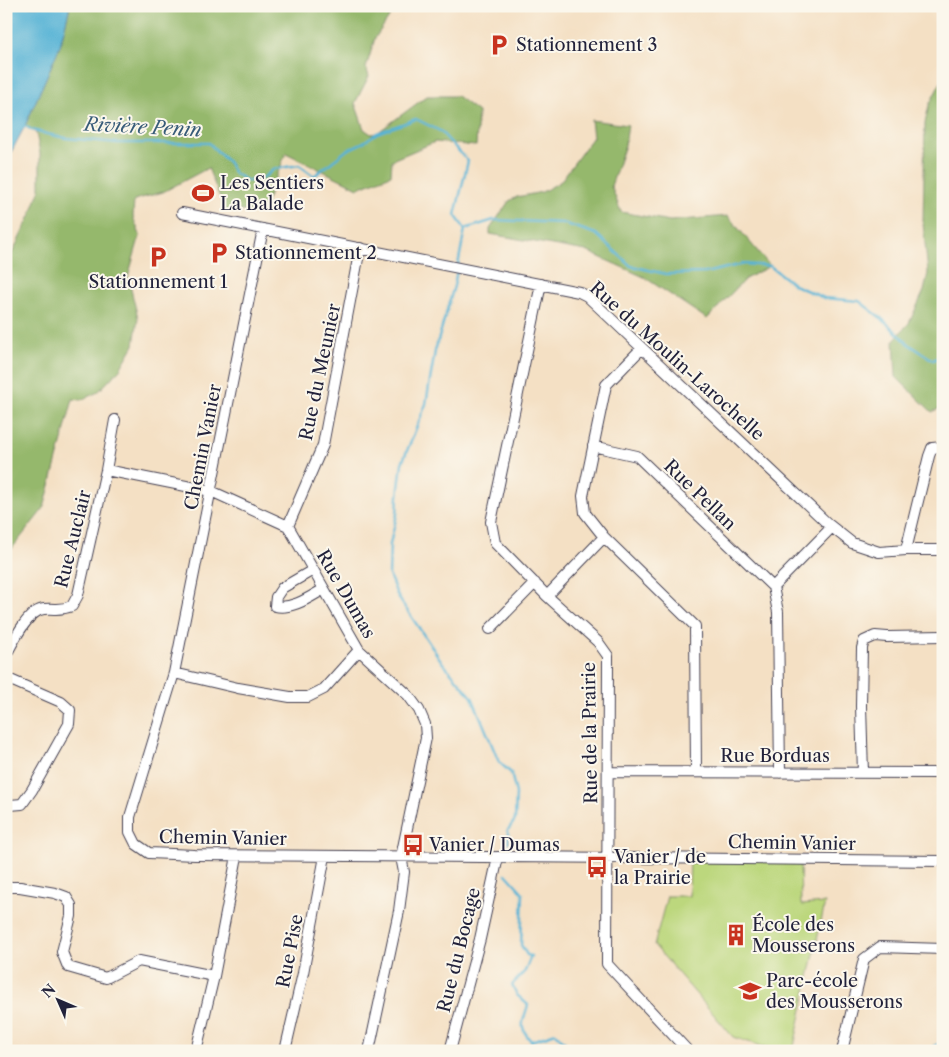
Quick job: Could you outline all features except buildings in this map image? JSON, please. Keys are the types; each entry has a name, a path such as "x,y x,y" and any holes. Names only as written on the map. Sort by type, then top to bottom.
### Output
{"street":[{"name":"Rue du Moulin-Larochelle","path":"182,213 579,292 587,296 832,527 852,543 879,552 943,550"},
{"name":"Chemin Vanier","path":"263,229 174,673 130,817 130,832 136,844 149,853 238,856 943,861"},
{"name":"Rue du Meunier","path":"288,526 323,445 360,248"},
{"name":"Rue de la Prairie","path":"540,284 491,522 494,543 547,596 598,642 608,656 606,964 688,1051"},
{"path":"642,348 606,385 583,496 585,513 604,537 695,626 696,772"},
{"name":"Rue Auclair","path":"6,655 30,616 41,609 62,610 72,606 78,595 106,470 115,420"},
{"name":"Rue Pellan","path":"593,446 637,456 773,588"},
{"path":"906,550 929,456 932,448 943,447"},
{"path":"106,470 211,491 288,526"},
{"name":"Rue Dumas","path":"288,526 359,650 408,695 419,710 425,724 426,738 401,857 404,872 399,912 368,1051"},
{"path":"780,772 778,612 773,588 832,527"},
{"path":"547,596 604,537"},
{"path":"313,570 282,588 276,597 275,606 281,607 296,604 324,589"},
{"path":"490,629 535,583"},
{"path":"864,773 862,648 864,641 875,636 943,636"},
{"path":"174,673 238,688 290,697 308,697 324,689 359,650"},
{"path":"6,678 61,702 70,710 69,724 32,790 22,804 10,805 6,803"},
{"name":"Rue Borduas","path":"608,772 943,773"},
{"path":"196,1051 214,976 238,856"},
{"name":"Rue Pise","path":"285,1051 303,974 325,856"},
{"name":"Rue du Bocage","path":"450,1051 480,939 498,857"},
{"path":"6,887 20,887 55,893 66,897 71,906 71,916 62,952 68,967 106,978 139,961 214,976"},
{"path":"842,1051 864,959 880,948 943,949"}],"green space":[{"path":"70,6 397,6 375,38 366,68 369,76 355,103 364,129 371,134 377,133 427,96 457,96 478,112 476,146 435,142 392,160 391,175 358,188 286,153 262,212 225,210 208,168 163,192 134,200 133,217 140,235 128,277 138,318 134,345 120,369 98,392 81,400 73,399 44,508 6,556 6,266 31,214 40,189 40,153 36,133 25,126 60,46"},
{"path":"943,78 943,407 932,412 896,377 894,340 909,323 924,291 928,273 923,223 925,123 929,105"},
{"path":"591,120 628,125 625,145 611,186 621,212 670,221 728,216 770,266 745,279 707,319 644,277 586,251 490,234 490,229 509,201 517,197 542,192 560,182 593,137"},
{"name":"Parc-école des Mousserons","path":"690,859 800,860 801,905 825,903 793,1051 777,1051 733,1037 654,945 667,896 689,896"}],"water":[{"path":"6,6 70,6 60,46 25,126 6,162"}],"waterway":[{"name":"Rivière Penin","path":"22,127 25,126 32,130 66,138 118,143 209,143 229,163 234,173 248,181 263,178 274,169 299,165 314,176 347,150 377,133 416,119 440,131 468,161 455,215 465,229 494,220 563,223 596,234 631,266 666,274 705,273 743,264 770,266 794,285 824,298 859,301 910,345 933,360 943,356"},
{"path":"458,265 465,229"},
{"path":"457,270 435,351 426,404 402,463 397,514 390,544 389,575 398,597 442,662 472,697 499,762 511,773 516,793 515,820 508,830 508,842"},
{"path":"506,874 523,893 521,945 527,955 531,956 525,971 512,985 517,995 528,1005 523,1020 524,1031 531,1041 556,1033 575,1051"},
{"path":"930,1051 934,1046 943,1042"}],"place":[{"name":"Stationnement 3","path":"499,45"},
{"name":"Les Sentiers La Balade","path":"203,193"},
{"name":"Stationnement 2","path":"219,253"},
{"name":"Stationnement 1","path":"158,257"},
{"name":"Vanier / Dumas","path":"413,845"},
{"name":"Vanier / de la Prairie","path":"597,867"},
{"name":"École des Mousserons","path":"736,935"},
{"name":"Parc-école des Mousserons","path":"750,991"}]}
